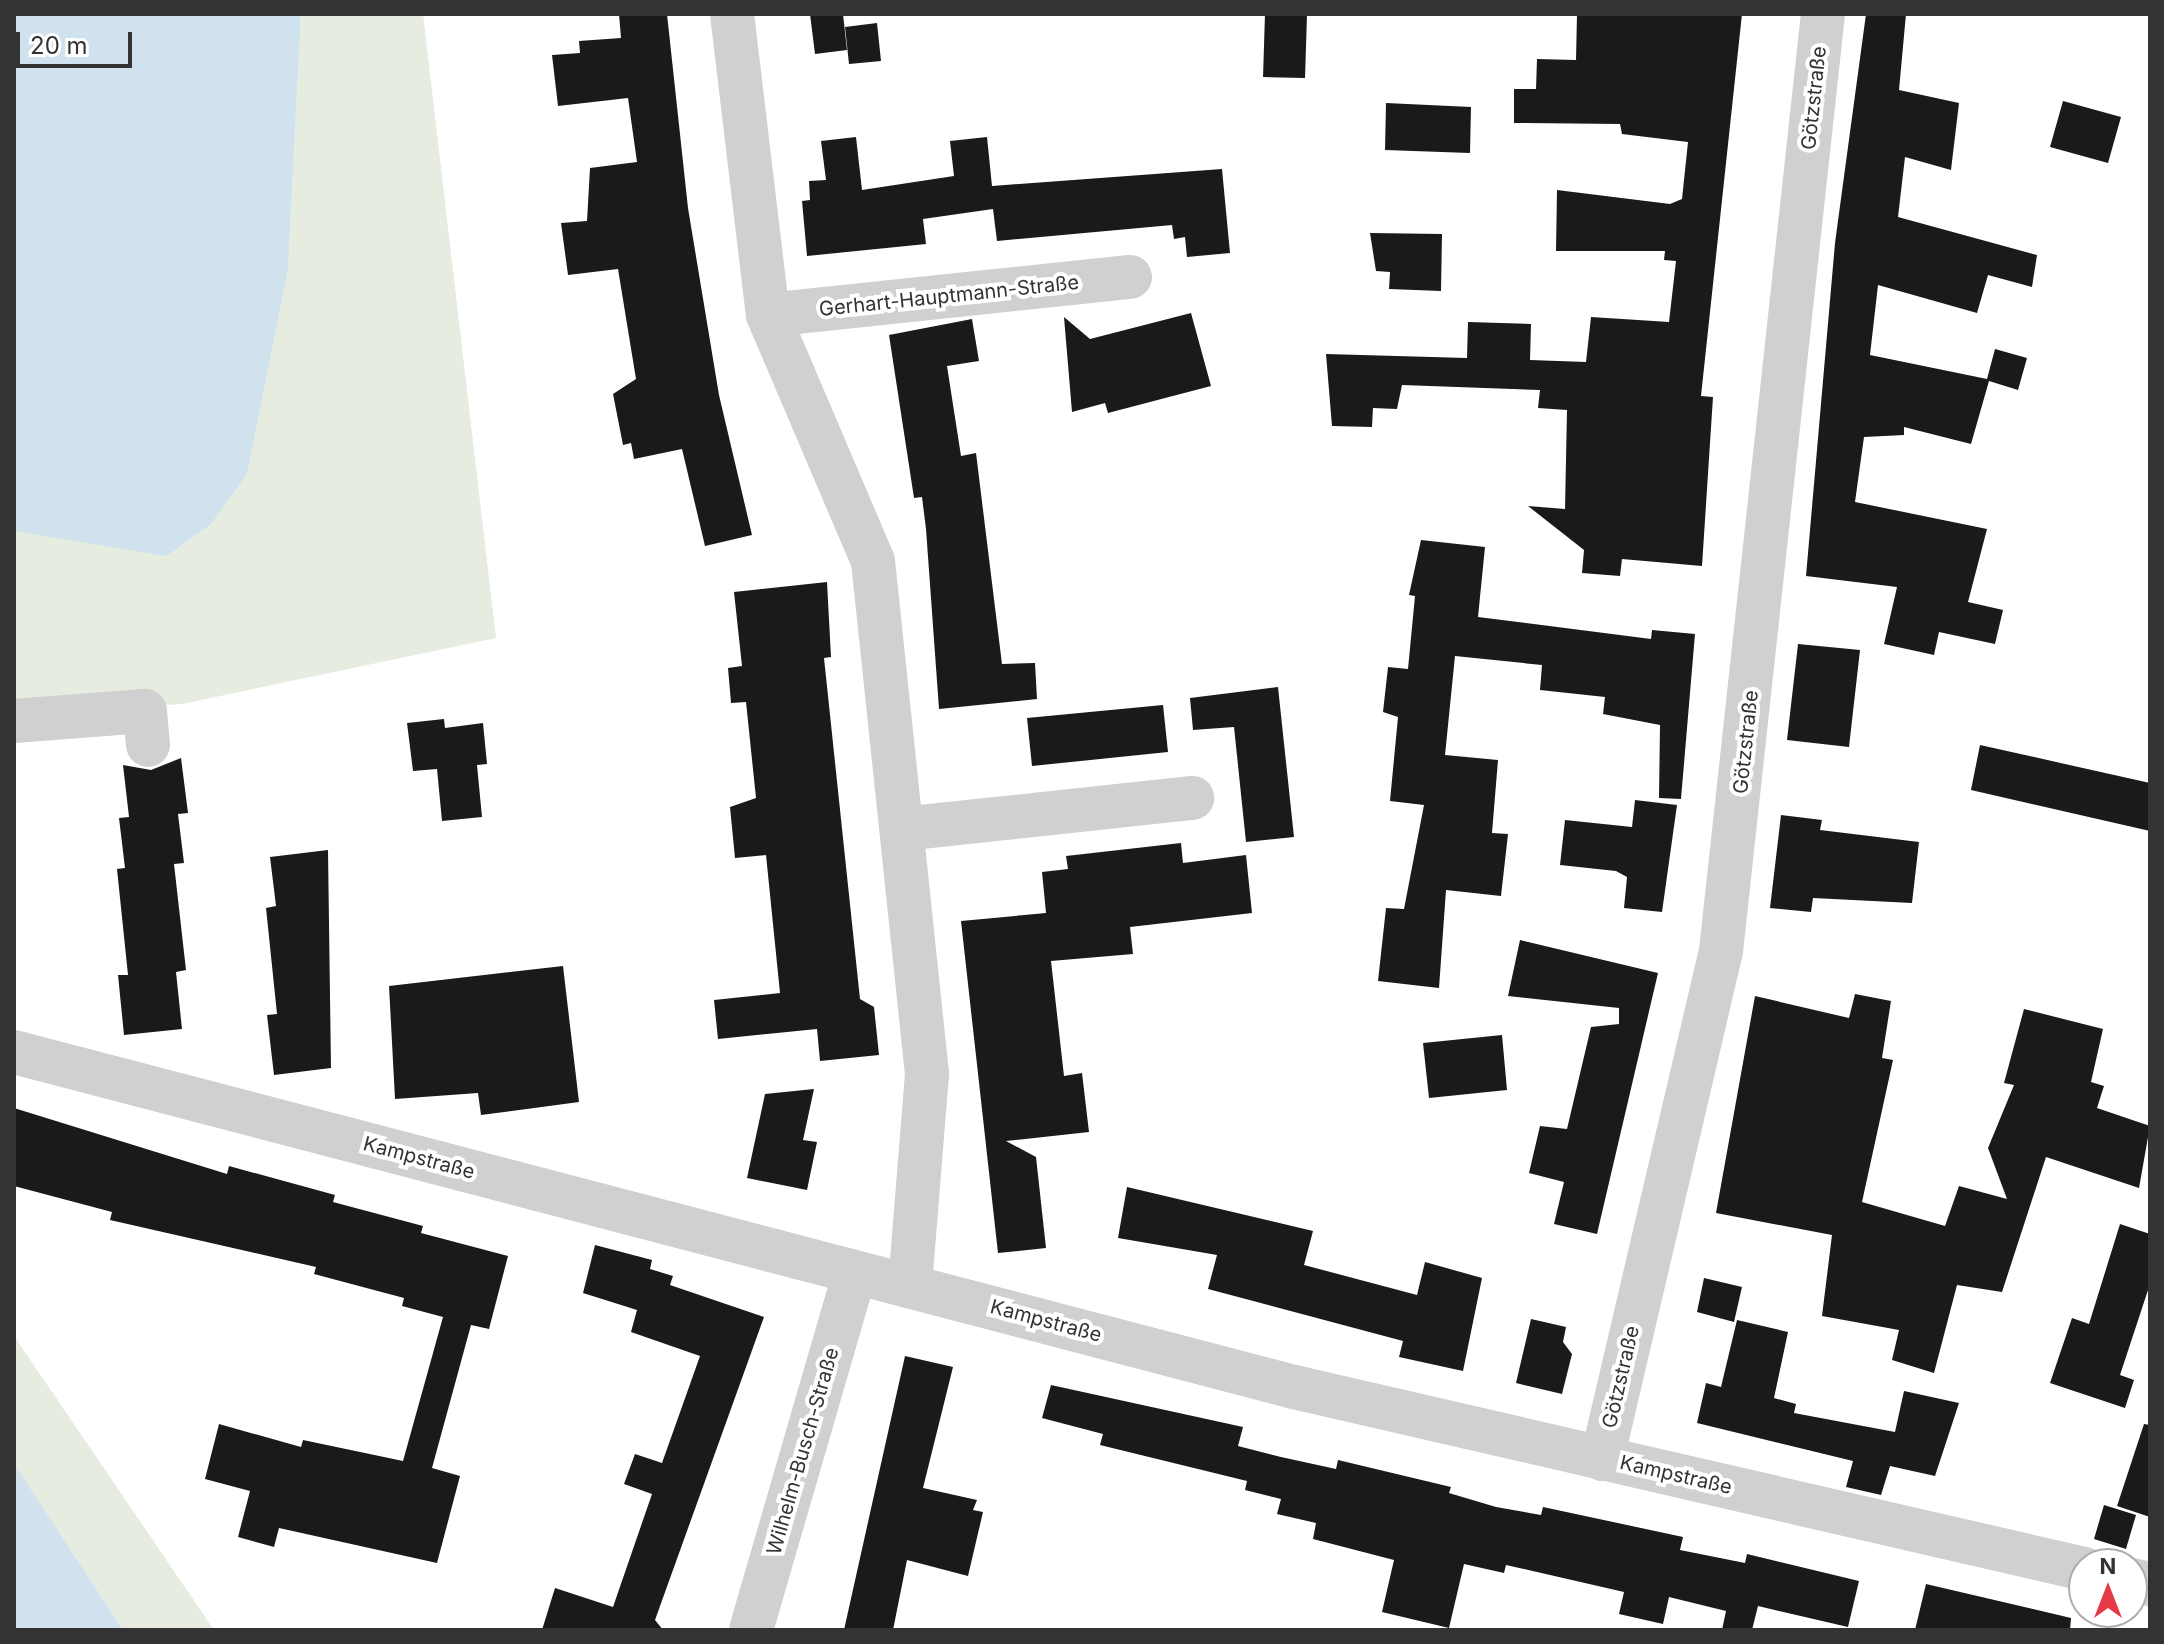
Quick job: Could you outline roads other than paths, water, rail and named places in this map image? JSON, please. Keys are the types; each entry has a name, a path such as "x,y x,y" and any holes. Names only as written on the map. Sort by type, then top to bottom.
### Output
{"street":[{"path":"732,14 768,315 873,561 927,1074 910,1286"},
{"name":"Götzstraße","path":"1602,1459 1721,951 1823,14"},
{"name":"Gerhart-Hauptmann-Straße","path":"768,315 1130,277"},
{"path":"14,721 145,711 148,745"},
{"path":"902,829 1192,798"},
{"name":"Kampstraße","path":"14,1052 855,1273 1602,1459 2068,1565"},
{"name":"Wilhelm-Busch-Straße","path":"751,1630 855,1273"}],"water":[{"path":"14,14 301,14 288,269 247,474 211,524 166,556 14,531"},
{"path":"14,1463 123,1630 14,1630"}]}
